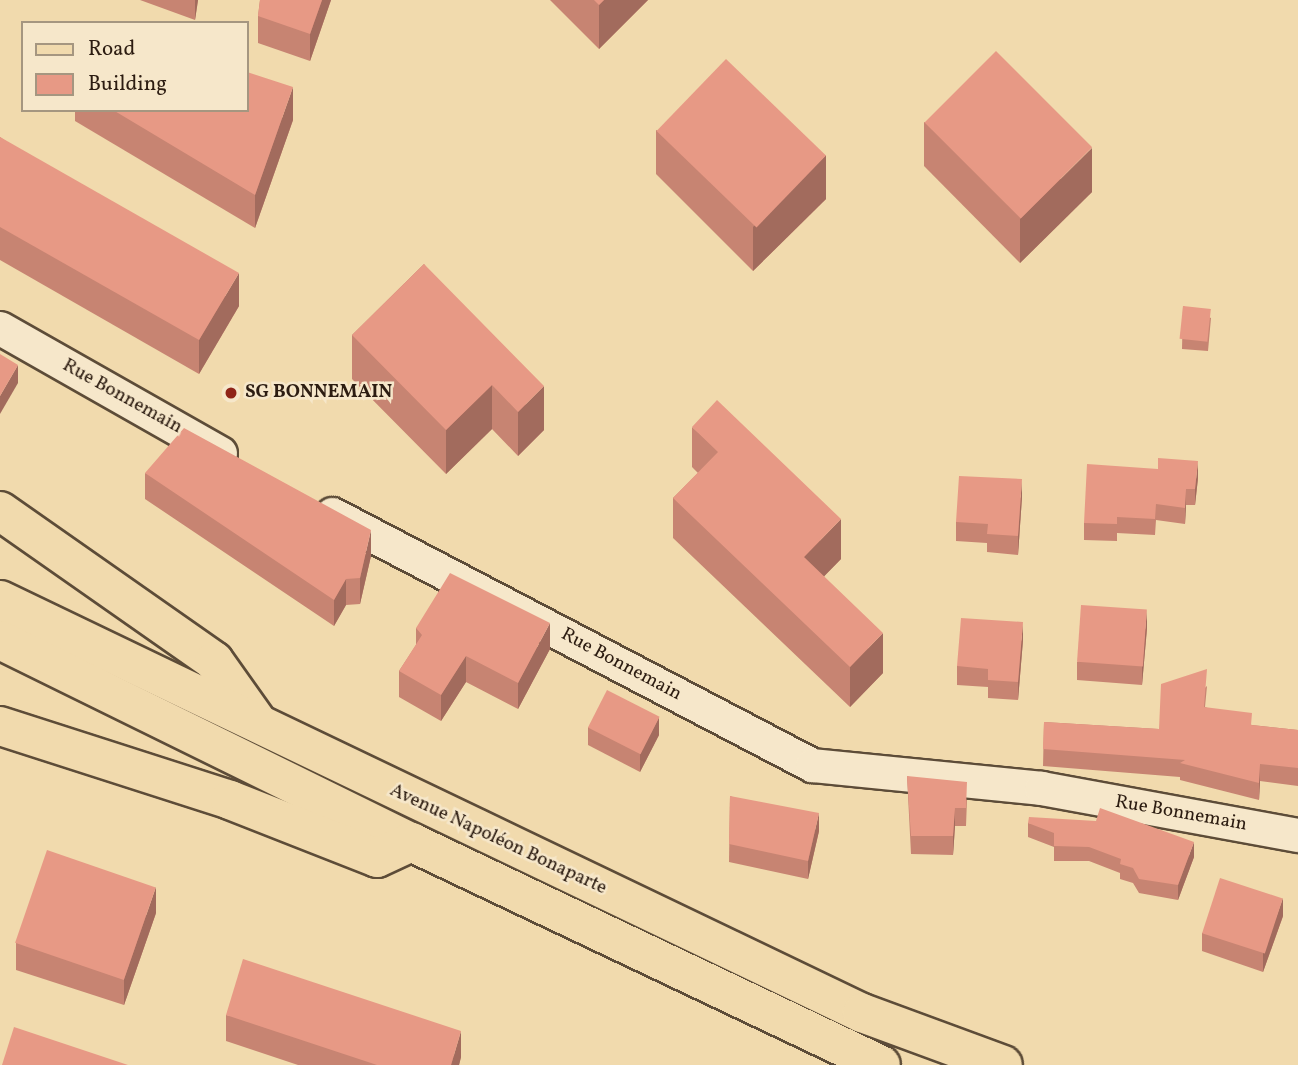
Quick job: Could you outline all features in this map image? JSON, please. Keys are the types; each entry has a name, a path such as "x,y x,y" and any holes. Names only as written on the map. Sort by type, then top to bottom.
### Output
{"main road":[{"path":"0,511 214,661 259,725"},
{"name":"Avenue Napoléon Bonaparte","path":"0,600 862,1013 1003,1065"},
{"name":"Avenue Napoléon Bonaparte","path":"0,640 411,842 881,1065"},
{"path":"0,726 230,800 377,858 411,842"}],"street":[{"name":"Rue Bonnemain","path":"0,328 243,466"},
{"name":"Rue Bonnemain","path":"304,499 812,765 1041,788 1298,835"}],"building":[{"path":"260,0 322,0 310,34 258,16"},
{"path":"996,51 1092,147 1021,219 925,122"},
{"path":"726,59 826,156 757,227 657,131"},
{"path":"248,72 293,87 255,195 116,112 248,112"},
{"path":"0,137 239,273 199,340 0,227"},
{"path":"424,264 544,386 518,412 492,385 446,430 352,335"},
{"path":"1183,306 1211,309 1207,342 1180,339"},
{"path":"0,354 18,365 0,396"},
{"path":"717,400 841,519 804,557 883,633 850,667 673,498 718,452 692,427"},
{"path":"184,428 371,530 360,578 346,579 334,600 145,473"},
{"path":"1158,458 1198,461 1195,489 1186,489 1185,508 1156,504 1155,519 1117,517 1117,524 1084,523 1087,464 1158,469"},
{"path":"959,476 1022,479 1018,536 987,534 988,524 956,522"},
{"path":"450,573 550,623 518,683 466,656 441,695 399,671 422,635 416,628"},
{"path":"1081,605 1147,610 1143,666 1077,662"},
{"path":"961,618 1023,622 1018,682 988,680 988,669 957,666"},
{"path":"1207,669 1204,707 1252,713 1251,725 1298,730 1298,768 1260,764 1259,783 1180,763 1185,760 1043,749 1044,722 1159,729 1161,684"},
{"path":"607,690 660,717 641,754 588,727"},
{"path":"907,776 967,782 966,808 955,808 953,836 911,836"},
{"path":"730,796 819,813 808,861 729,844"},
{"path":"1100,808 1194,842 1178,885 1139,879 1133,868 1120,864 1121,859 1089,847 1054,846 1054,833 1028,823 1029,817 1096,821"},
{"path":"47,850 156,887 124,980 15,943"},
{"path":"1220,878 1283,898 1265,954 1202,933"},
{"path":"243,959 461,1031 451,1065 377,1065 226,1015"},
{"path":"14,1027 128,1065 2,1065"}],"place":[{"name":"SG BONNEMAIN","path":"231,393"}]}
